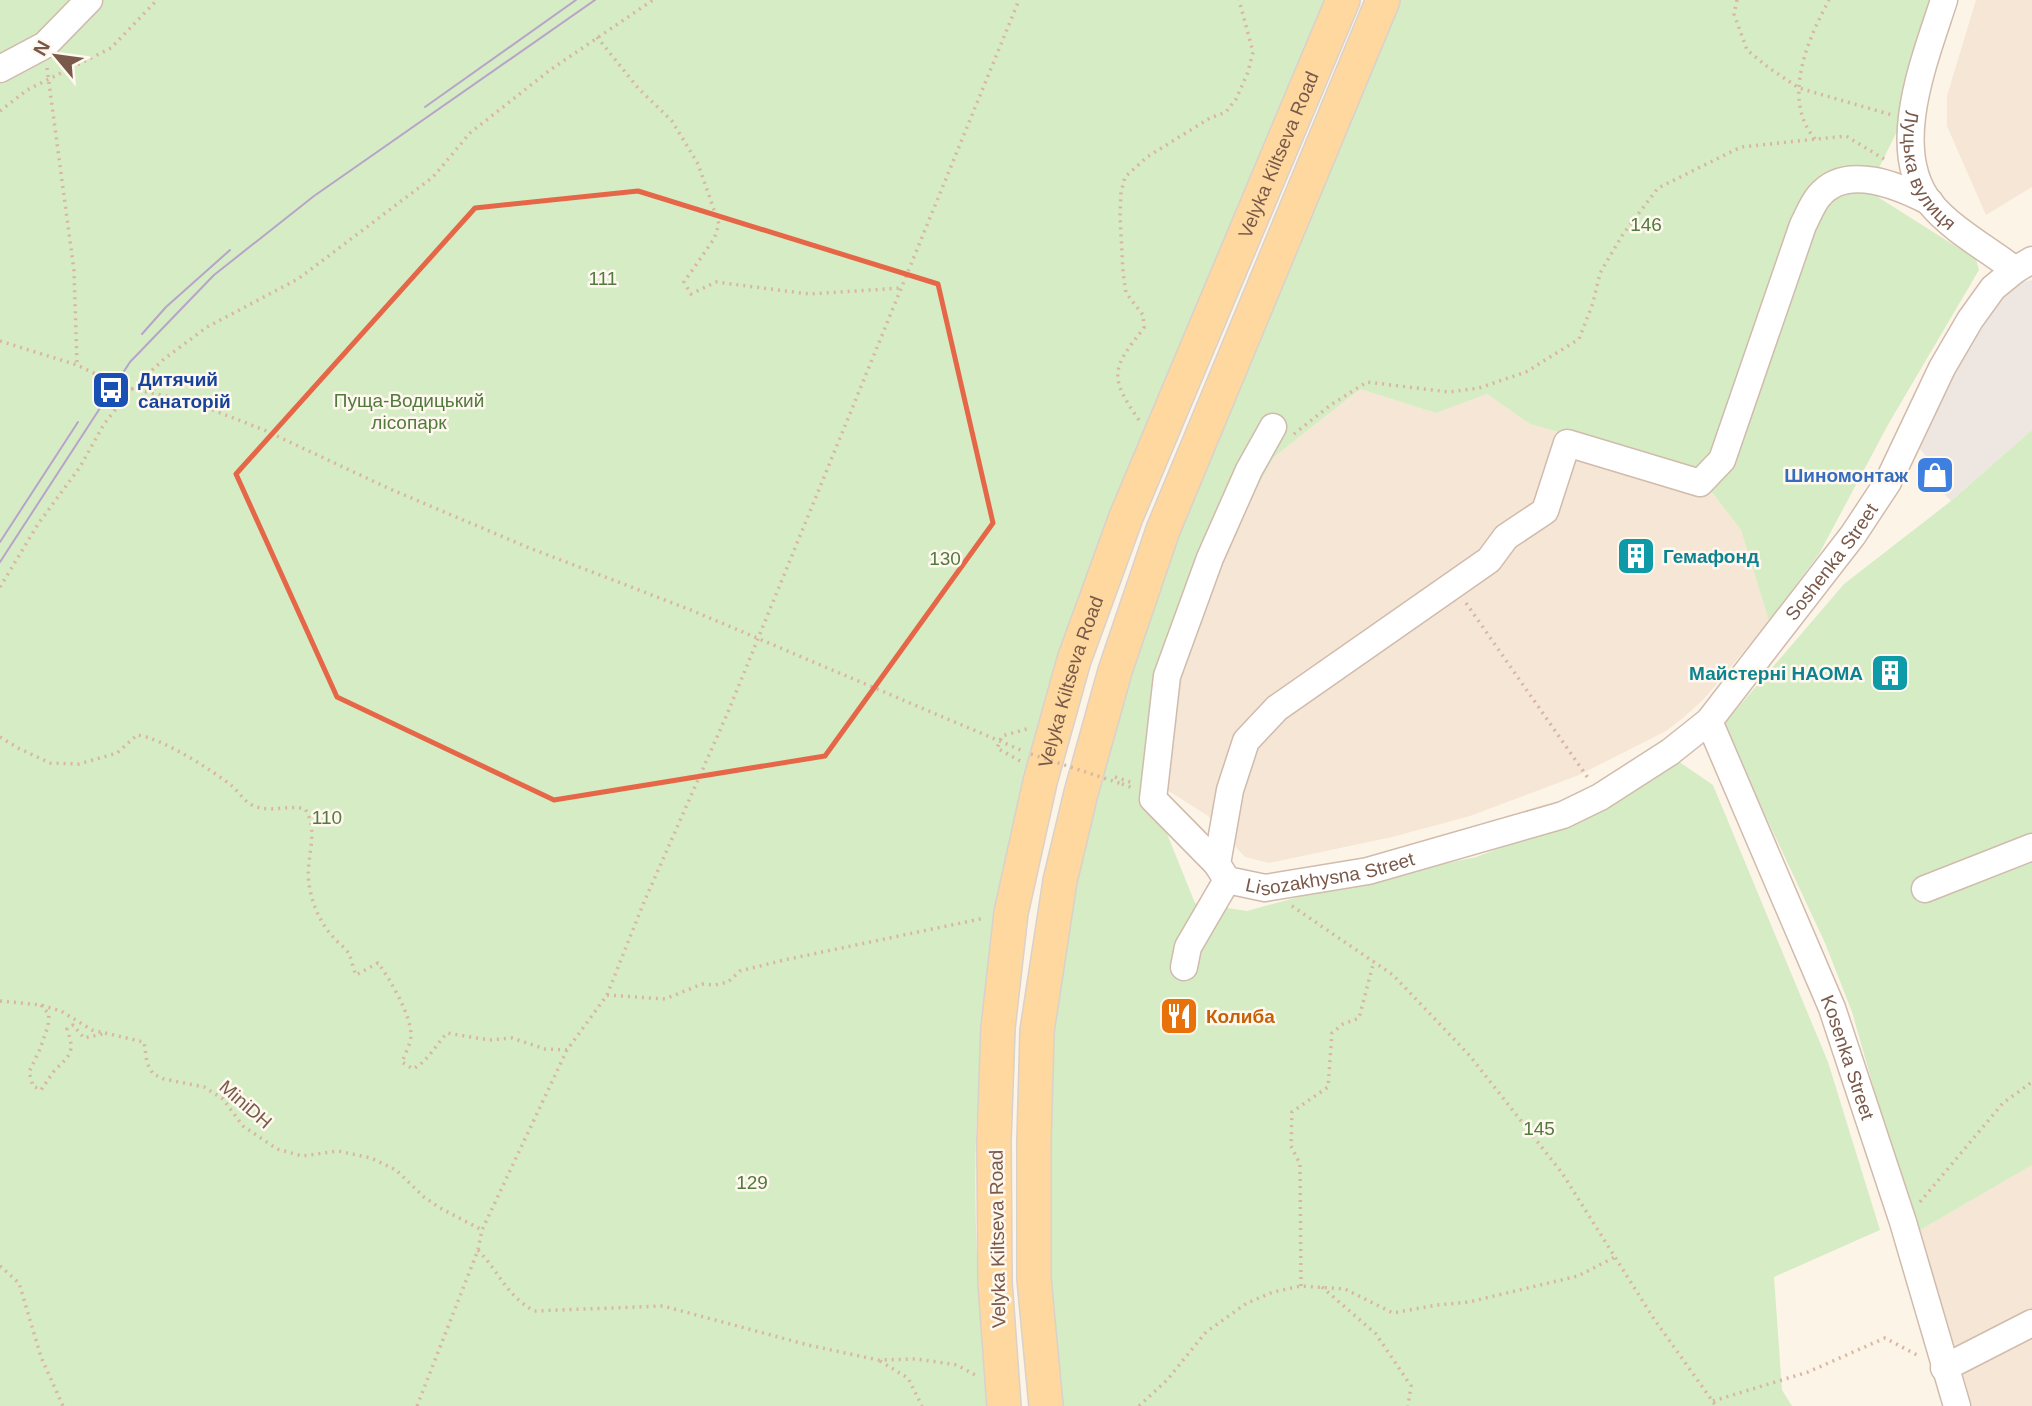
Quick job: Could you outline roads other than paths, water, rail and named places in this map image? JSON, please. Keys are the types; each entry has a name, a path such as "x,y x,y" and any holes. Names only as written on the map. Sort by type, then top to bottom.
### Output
{"main road":[{"name":"Velyka Kiltseva Road","path":"1004,1404 995,1282 994,1141 998,1028 1011,912 1040,782 1074,660 1126,517 1343,0"},
{"name":"Velyka Kiltseva Road","path":"1046,1406 1034,1279 1037,1031 1060,881 1081,793 1115,671 1163,530 1383,0"}],"street":[{"path":"0,69 45,45 89,0"},
{"name":"Луцька вулиця","path":"1944,0 1913,99 1911,121 1915,173 1930,202 1966,235 2024,265"},
{"name":"Lisozakhysna Street","path":"1709,721 1670,752 1600,797 1563,815 1368,871 1265,888 1222,872 1230,790 1247,741 1278,708 1489,559 1506,537 1545,511 1567,443 1700,483 1723,460 1803,225 1819,196 1838,180 1861,180 1905,189 1930,202"},
{"name":"Soshenka Street","path":"1709,721 1853,535 1888,482 1942,368 1970,320 1993,288 2024,265"},
{"path":"1184,967 1188,947 1222,872 1153,799 1167,676 1210,558 1249,470 1281,433"},
{"name":"Kosenka Street","path":"1709,721 1832,1008 1903,1222 1957,1406"},
{"path":"1925,889 2032,847"},
{"path":"1944,1368 2032,1324"}],"tram line":[{"path":"425,107 576,0"},
{"path":"0,562 130,362 214,275 314,196 595,0"},
{"path":"142,334 166,307 230,250"},
{"path":"0,542 78,422"}],"place":[{"name":"Дитячий санаторій","path":"111,390"},
{"name":"Шиномонтаж","path":"1935,475"},
{"name":"Гемафонд","path":"1636,556"},
{"name":"Майстерні НАОМА","path":"1890,673"},
{"name":"Колиба","path":"1179,1016"}],"park label":[{"name":"146","path":"1646,224"},
{"name":"111","path":"603,278"},
{"name":"Пуща-Водицький лісопарк","path":"409,411"},
{"name":"130","path":"945,558"},
{"name":"110","path":"327,817"},
{"name":"145","path":"1539,1128"},
{"name":"129","path":"752,1182"}]}
